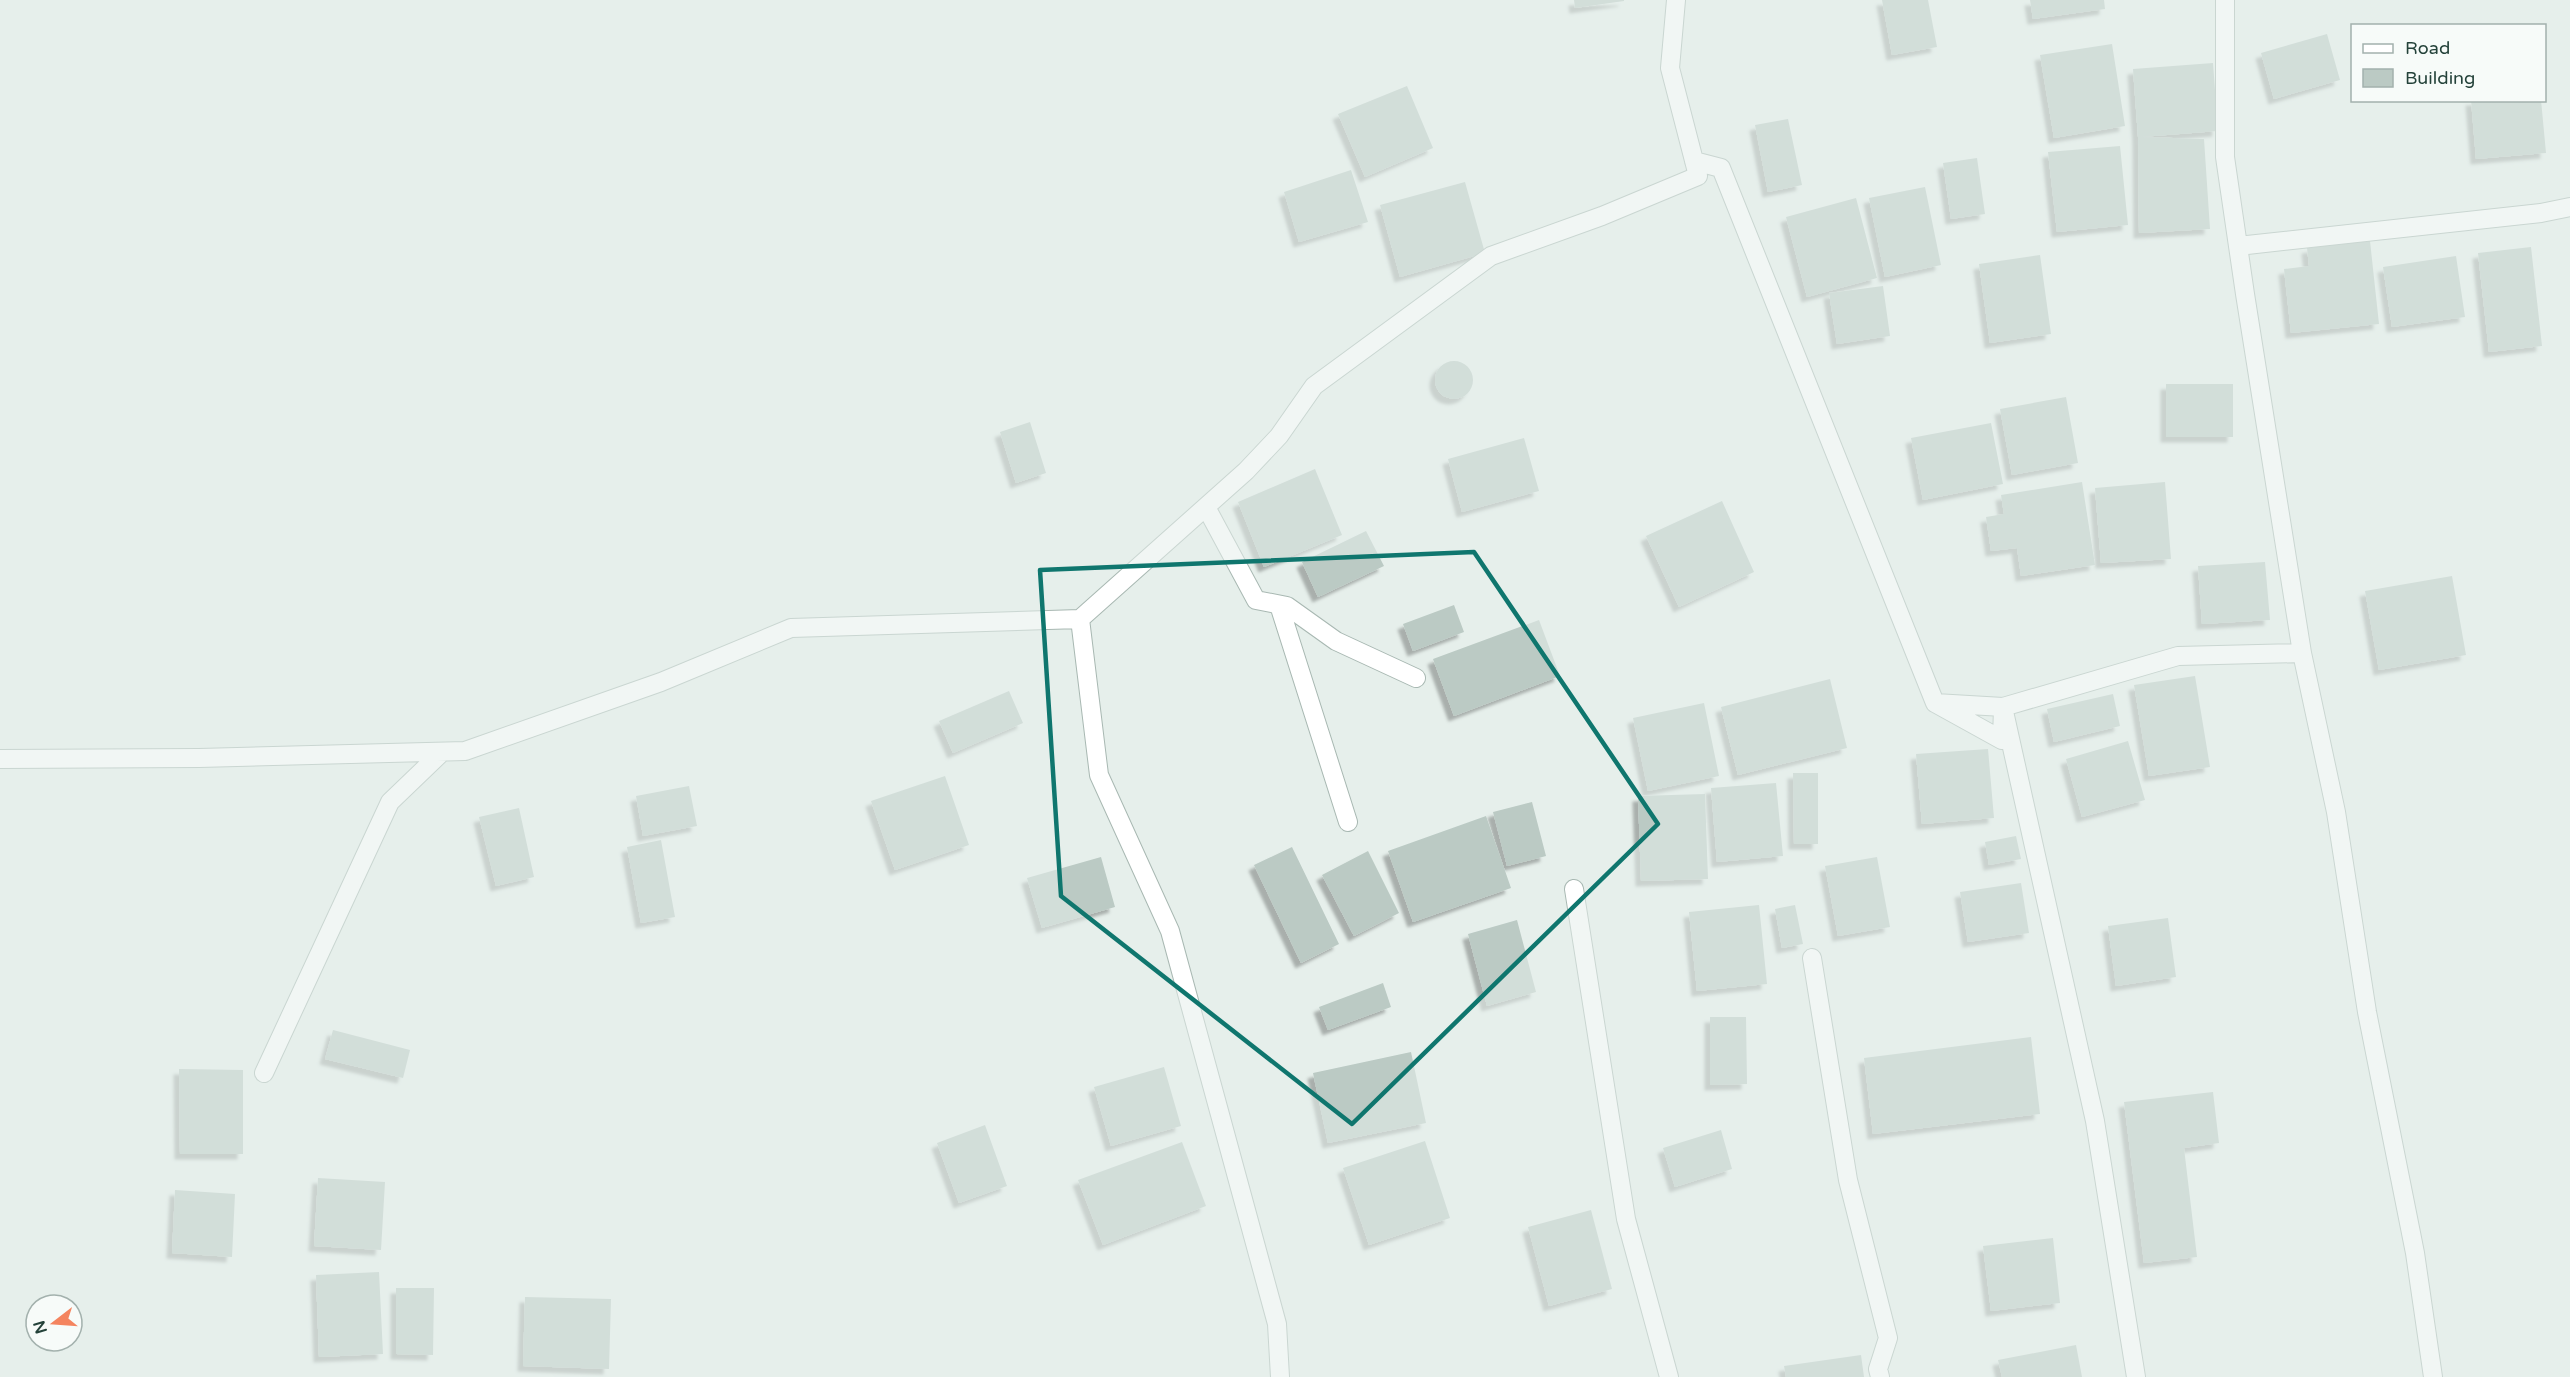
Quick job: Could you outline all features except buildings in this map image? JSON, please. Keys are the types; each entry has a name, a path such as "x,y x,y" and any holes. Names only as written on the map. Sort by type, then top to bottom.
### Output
{"street":[{"path":"0,759 465,751 661,682 791,628 1080,619 1246,471 1279,436 1314,386 1491,256 1602,216 1698,176 1670,68 1676,0"},
{"path":"2225,0 2225,157 2238,246 2302,653 2336,812 2367,1012 2415,1253 2433,1377"},
{"path":"1694,161 1721,168 1935,703 2002,740 2003,707"},
{"path":"2238,246 2529,214 2570,207"},
{"path":"1206,507 1256,600 1287,606 1336,641 1416,678"},
{"path":"1279,604 1348,822"},
{"path":"1080,619 1099,775 1170,931 1276,1324 1280,1377"},
{"path":"1935,703 2003,707 2178,656 2302,653"},
{"path":"2003,707 2095,1121 2136,1377"},
{"path":"264,1073 390,802 441,753"},
{"path":"1574,889 1626,1219 1669,1377"},
{"path":"1812,958 1848,1180 1888,1338 1878,1369 1880,1377"}],"highlighted area":[{"path":"1474,552 1658,824 1352,1124 1061,896 1040,570"}]}
